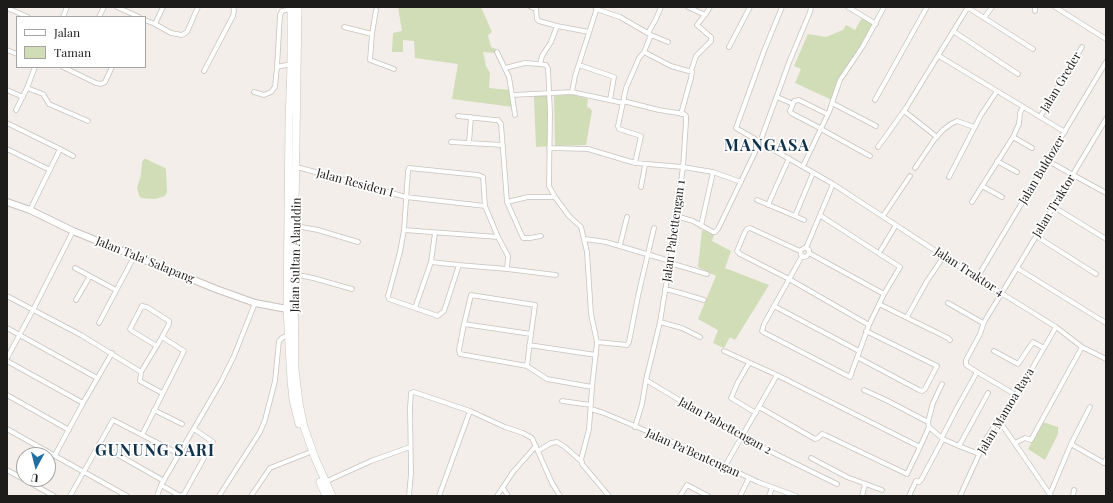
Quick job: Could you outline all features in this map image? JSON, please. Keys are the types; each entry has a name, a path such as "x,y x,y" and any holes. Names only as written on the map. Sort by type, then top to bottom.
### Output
{"highway":[{"name":"Jalan Sultan Alauddin","path":"298,7 287,309 288,336 304,427 325,482 332,496"},
{"name":"Jalan Sultan Alauddin","path":"291,8 293,123 300,168 294,274 293,370 295,410 308,453 323,494"}],"main road":[{"name":"Jalan Tala' Salapang","path":"7,202 30,210 73,231 216,289 255,303 287,309"}],"street":[{"path":"62,16 67,7"},
{"path":"116,7 137,16"},
{"path":"155,24 163,7"},
{"path":"146,20 177,35 185,34 198,7"},
{"path":"204,71 232,16 234,10 233,7"},
{"path":"531,7 536,9 537,19 539,21 589,32"},
{"path":"635,163 641,137 618,128 626,88 639,58 644,52 661,7"},
{"path":"688,7 705,15"},
{"path":"681,114 696,56 712,40 711,37 697,25 710,7"},
{"path":"729,47 750,7"},
{"name":"Jalan Traktor 4","path":"782,7 736,128 833,184 977,278 1056,327 1082,347 1106,359"},
{"path":"676,216 692,221 715,232 718,229 760,142 811,7"},
{"path":"848,7 876,24"},
{"path":"803,166 829,112 840,80 863,46 884,7"},
{"path":"875,100 927,7"},
{"path":"878,147 904,111 939,56 967,7 1033,50"},
{"path":"984,18 992,7"},
{"path":"1056,7 1106,39"},
{"path":"7,8 26,16"},
{"path":"254,92 264,95 273,91 275,87 280,15 282,11 291,8"},
{"path":"572,92 597,8 620,17 650,34 668,42"},
{"path":"376,10 370,60 394,69"},
{"path":"540,64 542,56 551,42 558,26"},
{"path":"344,27 372,34"},
{"path":"953,31 1018,74"},
{"name":"Jalan Greder","path":"1040,117 1082,47"},
{"path":"497,52 511,80 515,114"},
{"path":"644,52 671,66 691,71"},
{"path":"939,56 1065,132"},
{"name":"Jalan Buldozer","path":"977,278 1106,62"},
{"path":"277,67 291,64"},
{"path":"505,68 525,64 540,64 548,67 549,182 555,197 569,216 581,227 585,239 591,314 596,342 596,355 589,429 582,462"},
{"path":"579,65 614,77 610,100"},
{"path":"16,110 35,68"},
{"path":"65,68 96,83 102,84 105,82 112,68"},
{"path":"74,72 76,68"},
{"path":"27,88 43,94 49,104 88,121"},
{"path":"7,90 23,97"},
{"path":"949,177 974,128 997,91"},
{"path":"512,95 572,92 681,114 686,116 683,167 713,172 741,182"},
{"path":"777,96 793,104"},
{"path":"827,114 800,100 795,100 790,111 792,114 870,156"},
{"path":"832,102 876,126"},
{"path":"972,202 1019,124 1020,113 1023,107"},
{"path":"904,111 937,137"},
{"path":"458,116 500,122 503,129 502,145 507,202 523,238 541,236"},
{"path":"469,143 471,118"},
{"name":"Jalan Traktor","path":"977,372 966,365 966,363 980,334 983,323 1002,294 1106,119"},
{"path":"915,168 937,137 951,124 957,121 974,128"},
{"path":"7,123 73,156"},
{"path":"1012,137 1032,148"},
{"path":"452,142 502,145"},
{"name":"Jalan Pabettengan 1","path":"549,148 588,148 635,163 683,167 660,322 646,380 643,400 635,427"},
{"path":"7,149 50,170"},
{"path":"30,210 60,149"},
{"path":"768,205 789,158"},
{"path":"997,161 1017,172"},
{"path":"1048,161 1106,193"},
{"path":"641,187 645,165"},
{"name":"Jalan Residen I","path":"300,168 406,197 485,206 484,179 483,176 478,175 409,168 406,197"},
{"path":"701,226 713,172"},
{"path":"795,216 813,173"},
{"path":"883,216 910,176"},
{"path":"800,251 806,248 833,184"},
{"path":"982,186 1002,198"},
{"path":"406,197 404,230 400,252 388,296 389,299 438,316 442,314 459,265"},
{"path":"507,202 528,198 555,197"},
{"path":"757,200 804,220"},
{"path":"485,206 508,256 507,269"},
{"path":"1054,207 1105,236"},
{"path":"820,216 900,267 884,294 879,304 869,325 866,331 850,377 763,332 762,329 764,324 790,279 802,256 800,251 752,229 746,230 737,252 790,279 869,325"},
{"path":"620,245 626,217"},
{"path":"881,250 896,225"},
{"path":"296,226 318,230 358,242"},
{"path":"596,342 623,345 628,344 654,228"},
{"path":"404,230 498,237"},
{"path":"73,231 7,360 83,403"},
{"path":"414,308 431,262 435,233"},
{"path":"1036,236 1096,274"},
{"path":"585,239 599,240 620,245 707,274"},
{"path":"806,248 809,253 884,294"},
{"path":"802,256 806,257 809,253"},
{"path":"99,324 135,255"},
{"path":"907,317 927,281 944,256"},
{"path":"431,262 556,275"},
{"path":"76,268 116,290"},
{"path":"1017,268 1106,323"},
{"path":"294,274 352,289"},
{"path":"76,300 90,276"},
{"path":"665,289 704,300"},
{"path":"527,366 536,306 471,295 459,350 460,354 527,366 547,379 592,387"},
{"path":"7,296 81,335 141,372"},
{"path":"157,496 161,485 229,365 255,303"},
{"path":"948,303 983,323"},
{"path":"879,304 950,340"},
{"path":"156,346 130,329 130,326 142,306 148,307 169,321 169,324 162,337 141,372 140,383 162,393"},
{"path":"774,306 859,351"},
{"path":"660,322 676,326 700,337"},
{"path":"464,324 531,334"},
{"name":"Jalan Mamoa Raya","path":"960,496 979,454 998,419 1016,395 1056,327"},
{"path":"7,328 97,378"},
{"path":"857,357 922,391 925,390 937,366 866,331"},
{"path":"219,496 260,432 265,420 275,381 280,341 282,338 288,336"},
{"path":"142,436 184,350 162,337"},
{"path":"994,351 1017,364 1020,363 1032,342 1044,348"},
{"path":"529,345 596,355"},
{"path":"1015,443 1024,438 1031,440 1082,347"},
{"path":"724,351 777,375 920,447"},
{"path":"56,453 112,353"},
{"path":"749,363 731,398 756,413"},
{"path":"909,496 916,481 919,482 921,480 958,406 977,372 1016,395"},
{"path":"726,466 777,375"},
{"name":"Jalan Pabettengan 2","path":"646,380 741,437 837,484"},
{"path":"759,407 815,439 822,434 825,435 907,474 929,427 928,422 933,403 942,384"},
{"path":"864,390 928,422"},
{"path":"409,496 411,473 411,393 416,393 470,411 528,435 533,440 552,483 560,496"},
{"path":"959,446 988,393"},
{"path":"7,395 69,430"},
{"name":"Jalan Pa'Bentengan","path":"562,401 591,407 604,412 726,466 749,478 796,496"},
{"path":"1051,495 1071,444 1090,407"},
{"path":"154,410 182,424"},
{"path":"440,496 470,411"},
{"path":"998,419 1051,495"},
{"path":"70,496 113,420 179,454"},
{"path":"929,427 943,438 979,454"},
{"path":"7,429 40,447"},
{"path":"161,485 180,496 184,494 213,442 194,429"},
{"path":"538,451 551,443 557,442 566,447 582,462 609,496"},
{"path":"99,444 164,481"},
{"path":"1071,444 1104,463 1106,459"},
{"path":"497,496 513,472 536,446"},
{"path":"325,482 371,461 410,447"},
{"path":"251,496 270,468 308,453"},
{"path":"56,456 127,496"},
{"path":"811,458 847,477 882,490"},
{"path":"7,470 54,496"},
{"path":"740,496 749,478"},
{"path":"862,496 866,484"},
{"path":"680,496 688,485 708,496"},
{"path":"503,488 508,496"},
{"path":"769,496 772,488"},
{"path":"1073,496 1074,490"}],"green space":[{"path":"398,7 481,7 492,32 488,35 491,47 496,49 495,53 483,52 486,66 490,73 489,88 510,90 513,107 452,99 458,64 415,58 414,41 403,40 403,52 392,52 393,33 402,31"},
{"path":"863,16 875,23 852,60 838,79 837,92 832,100 795,83 801,69 794,66 808,34 826,37 843,30 846,25 855,30"},
{"path":"571,94 588,99 587,107 592,111 586,145 555,146 554,96"},
{"path":"534,96 550,96 552,146 536,147"},
{"path":"144,159 165,168 167,192 165,196 155,199 141,198 139,195 137,188 141,175 142,162"},
{"path":"702,230 714,235 712,241 731,251 725,268 769,285 735,340 730,337 724,348 713,343 718,330 698,319 716,276 698,267"},
{"path":"1043,422 1058,427 1058,434 1045,460 1028,449"}],"district":[{"name":"MANGASA","path":"767,146"},
{"name":"GUNUNG SARI","path":"155,451"}]}
